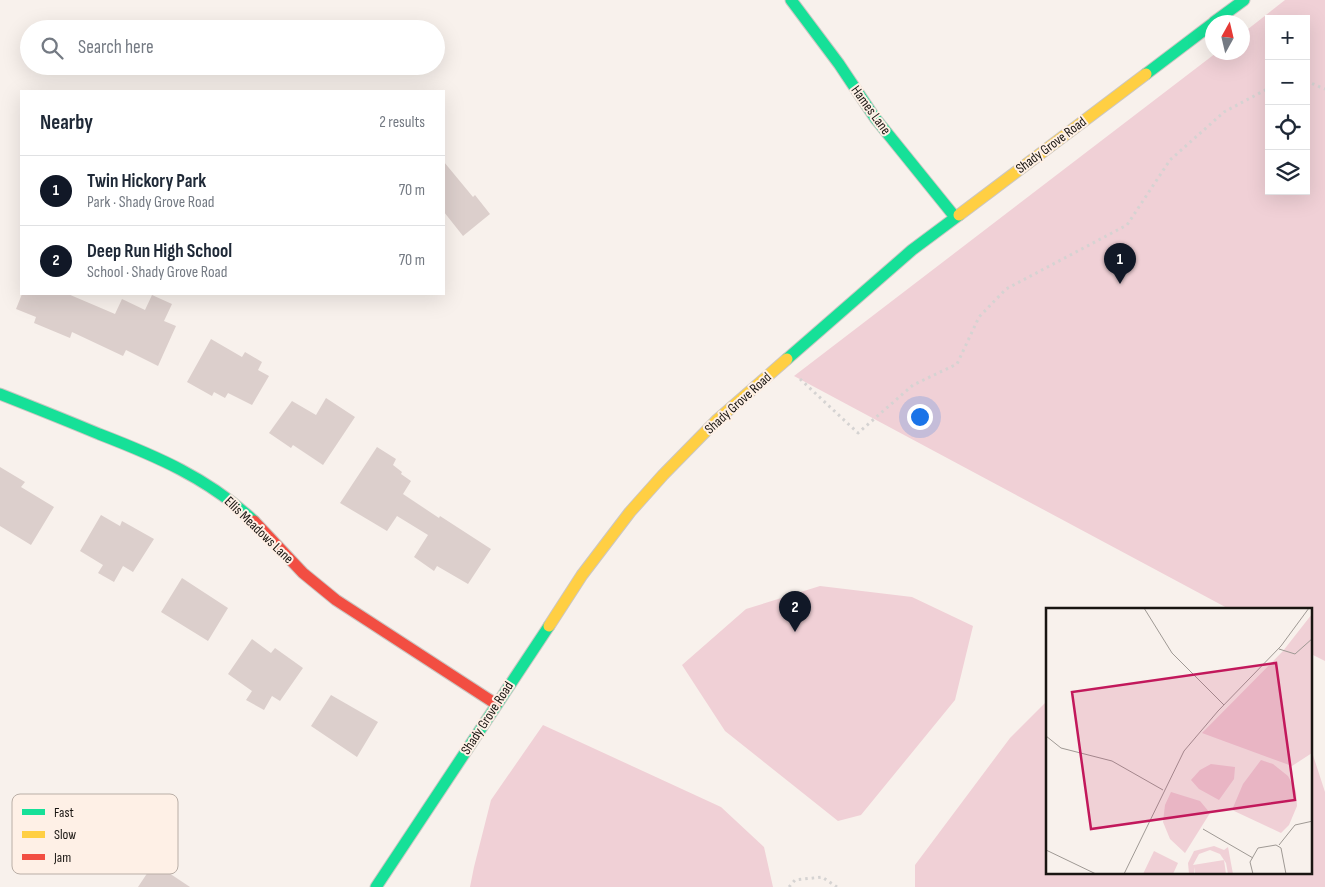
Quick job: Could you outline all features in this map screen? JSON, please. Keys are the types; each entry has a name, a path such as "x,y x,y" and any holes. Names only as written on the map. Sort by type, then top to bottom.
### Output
{"main road":[{"name":"Hames Lane","path":"791,0 839,64 875,118 955,217"},
{"name":"Shady Grove Road","path":"1224,15 1244,0"},
{"name":"Shady Grove Road","path":"376,887 582,575 630,512 663,475 716,421 912,250 1205,29"},
{"name":"Ellis Meadows Lane","path":"0,394 150,454 193,475 234,502 266,532 303,573 336,600 496,704"}],"path":[{"path":"1310,83 1325,89"},
{"path":"796,374 858,433 913,386 957,364 979,317 1006,289 1127,225 1170,160 1224,112 1265,90"},
{"path":"789,887 795,880 822,877 837,887"}],"shaded area":[{"path":"1285,0 1325,0 1325,661 1312,654 1312,608 1227,608 794,376 1207,60 1250,60 1250,28 1265,16 1265,195 1310,195 1310,15 1266,15"},
{"path":"820,586 912,597 973,626 955,700 861,815 838,821 725,731 682,665 746,609"},
{"path":"1046,702 1046,874 1312,874 1312,752 1325,792 1325,887 915,887 915,865 1010,738"},
{"path":"543,725 721,807 764,847 773,887 470,887 491,800"}],"building":[{"path":"445,163 490,214 463,236 445,213"},
{"path":"22,295 70,295 115,314 122,299 145,310 152,295 172,304 164,321 176,326 158,366 126,350 123,356 72,332 70,338 34,323 36,317 16,309"},
{"path":"211,339 242,357 245,352 262,362 258,370 269,376 252,405 228,393 225,398 214,392 212,396 187,382"},
{"path":"326,398 355,417 323,465 293,445 291,448 269,433 292,401 316,415"},
{"path":"377,447 396,459 393,465 411,481 403,494 491,549 468,584 437,566 434,571 414,557 428,535 397,516 387,531 340,503"},
{"path":"0,467 25,482 21,487 54,507 31,545 0,526"},
{"path":"101,515 120,526 122,521 154,539 133,572 123,566 114,582 98,573 103,565 80,551"},
{"path":"182,578 228,608 208,641 161,612"},
{"path":"252,639 271,653 275,648 303,668 280,701 272,696 264,710 246,700 252,691 228,674"},
{"path":"331,695 378,722 357,757 311,726"},
{"path":"147,874 170,874 190,887 138,887"}],"traffic: fast":[{"path":"791,0 839,64 875,118 955,217"},
{"path":"1224,15 1244,0"},
{"path":"1146,74 1205,29"},
{"path":"787,359 912,250 959,215"},
{"path":"0,394 161,460 200,480 254,521"},
{"path":"376,887 549,626"}],"traffic: slow":[{"path":"959,215 1146,74"},
{"path":"549,626 582,575 630,512 716,421 787,359"}],"traffic: jam":[{"path":"254,521 303,573 336,600 496,704"}],"place":[{"name":"Twin Hickory Park","path":"1120,284"},
{"name":"Deep Run High School","path":"795,632"}]}
